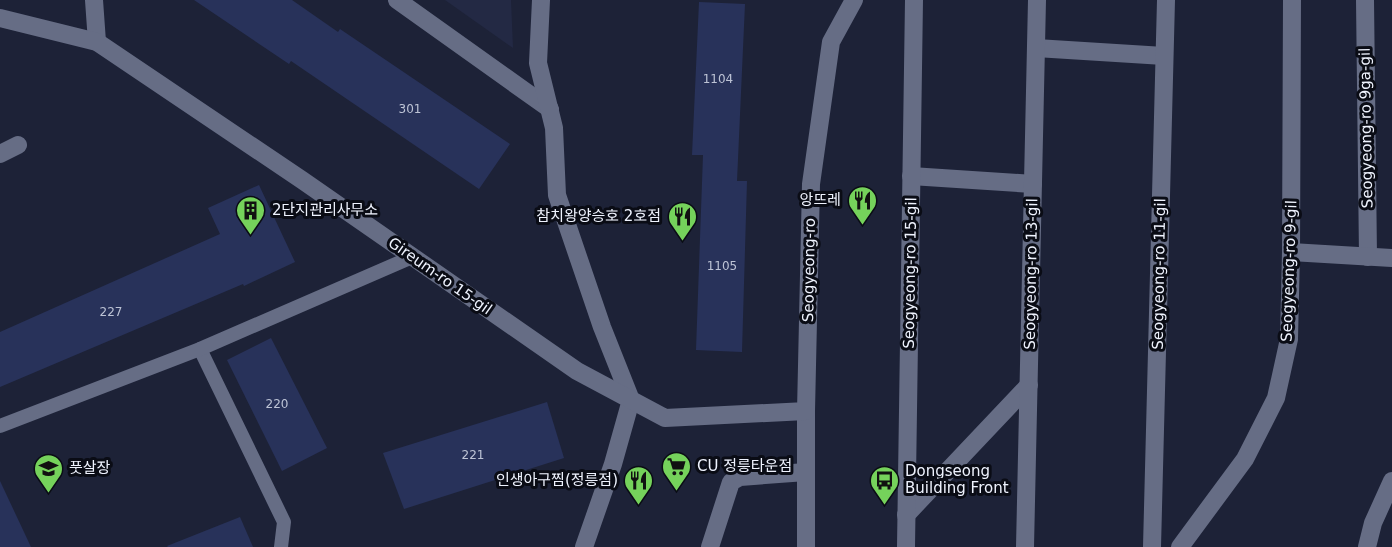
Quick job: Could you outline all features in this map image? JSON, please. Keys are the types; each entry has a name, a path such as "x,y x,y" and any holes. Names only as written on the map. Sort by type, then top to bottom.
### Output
{"street":[{"path":"94,0 97,42"},
{"path":"397,0 550,109"},
{"path":"541,0 538,63 554,128 557,195 602,327 631,400 613,464 584,547"},
{"name":"Seogyeong-ro","path":"806,547 806,411 812,184 831,42 854,0"},
{"name":"Seogyeong-ro 15-gil","path":"906,547 914,0"},
{"name":"Seogyeong-ro 13-gil","path":"1025,547 1037,0"},
{"name":"Seogyeong-ro 11-gil","path":"1152,547 1166,0"},
{"name":"Seogyeong-ro 9-gil","path":"1180,547 1245,459 1276,398 1289,339 1292,0"},
{"name":"Seogyeong-ro 9ga-gil","path":"1365,0 1368,257"},
{"name":"Gireum-ro 15-gil","path":"0,18 97,42 302,180 578,371 665,418 806,411"},
{"path":"1036,48 1164,56"},
{"path":"0,154 18,145"},
{"path":"911,176 1033,184"},
{"path":"1291,252 1392,258"},
{"path":"906,515 1029,385"},
{"path":"710,547 731,482 740,477 806,472"},
{"path":"1366,547 1373,523 1392,482"}],"lane":[{"path":"0,426 200,349 412,257"},
{"path":"200,349 284,522 281,547"}],"shaded area":[{"path":"445,0 511,0 513,48"}],"building":[{"path":"194,0 292,0 338,32 340,29 510,144 479,189 291,61 289,64"},
{"path":"699,2 745,4 737,181 747,181 742,352 696,350 703,155 692,155"},
{"path":"259,185 295,262 244,286 243,284 0,387 0,332 220,234 208,208"},
{"path":"271,338 327,448 282,471 227,360"},
{"path":"547,402 564,458 404,509 383,453"},
{"path":"0,481 31,547 0,547"},
{"path":"240,517 253,547 167,546"}],"place":[{"name":"앙뜨레","path":"862,226"},
{"name":"2단지관리사무소","path":"251,236"},
{"name":"참치왕양승호 2호점","path":"682,242"},
{"name":"CU 정릉타운점","path":"676,492"},
{"name":"풋살장","path":"48,494"},
{"name":"인생아구찜(정릉점)","path":"639,506"},
{"name":"Dongseong Building Front","path":"884,506"}]}
